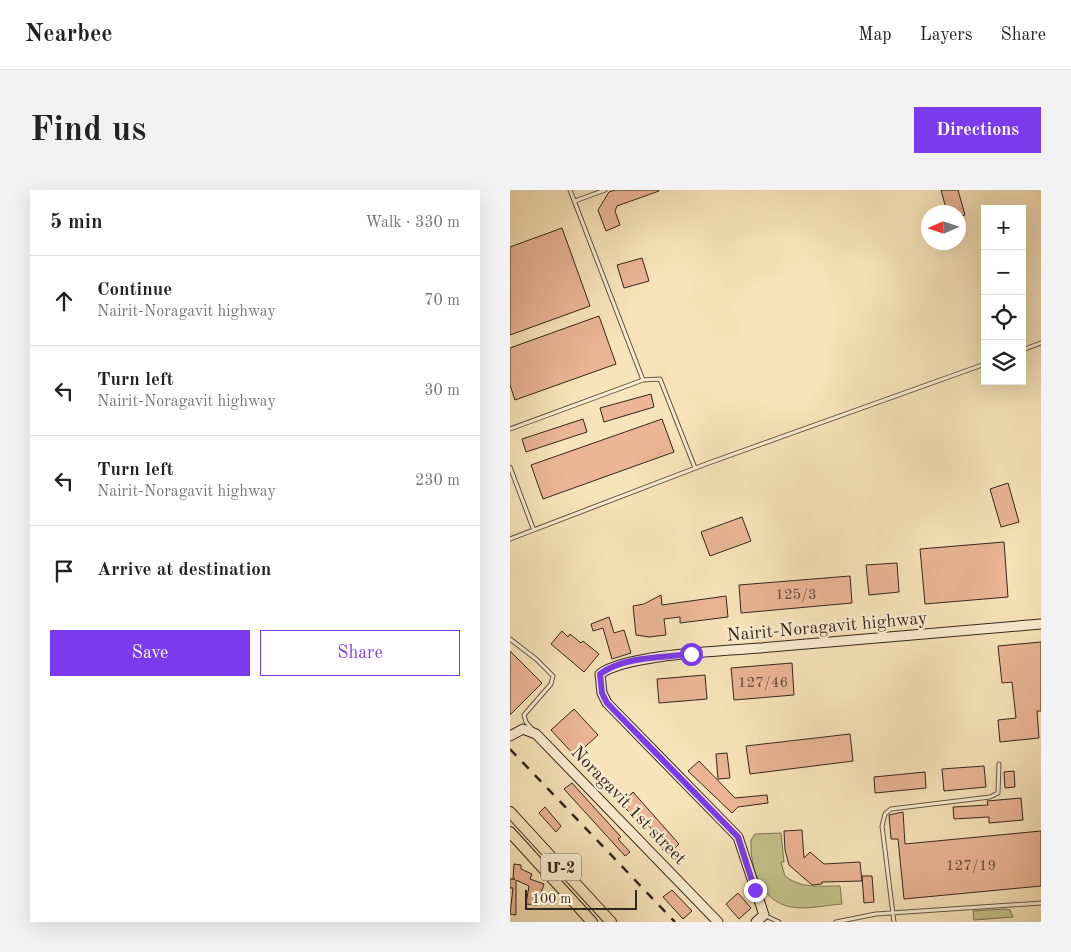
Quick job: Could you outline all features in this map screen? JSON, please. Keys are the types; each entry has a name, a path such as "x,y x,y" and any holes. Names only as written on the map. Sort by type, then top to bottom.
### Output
{"main road":[{"name":"Մ-2","path":"510,812 611,922"},
{"name":"Մ-2","path":"510,832 592,922"}],"street":[{"name":"Nairit-Noragavit highway","path":"764,914 738,837 607,703 602,693 600,674 609,667 630,662 691,654 1041,624"},
{"path":"510,736 523,729 536,734"},
{"name":"Noragavit 1st street","path":"536,734 718,922"},
{"path":"756,922 764,914"}],"lane":[{"path":"570,190 643,380"},
{"path":"575,202 606,190"},
{"path":"1026,349 1041,343"},
{"path":"510,539 533,528 695,468 981,365"},
{"path":"510,429 643,380 660,379 695,468"},
{"path":"510,467 533,528"},
{"path":"510,639 536,659 553,676 551,684 524,715 526,722 536,734"},
{"path":"894,922 882,826 884,814 891,809 990,797 998,792 999,764"},
{"path":"836,922 858,917 1041,903"},
{"path":"764,914 772,922"},
{"path":"764,914 779,922"},
{"path":"858,917 858,922"}],"shaded area":[{"path":"781,833 784,862 781,862 785,876 804,885 840,886 842,904 810,908 791,907 780,904 764,891 752,861 751,840 755,834"},
{"path":"1010,910 1013,917 974,920 973,911"}],"building":[{"path":"615,190 659,191 617,206 615,211 620,225 606,231 598,210 609,192"},
{"path":"941,190 958,190 962,205 945,205"},
{"path":"562,228 590,306 510,335 510,247"},
{"path":"642,258 649,281 624,288 617,265"},
{"path":"599,316 616,364 515,400 510,385 510,348"},
{"path":"651,394 654,407 604,422 600,408"},
{"path":"583,419 587,432 526,452 522,439"},
{"path":"662,419 674,452 543,499 531,465"},
{"path":"1008,483 1019,522 1001,527 990,489"},
{"path":"742,517 751,541 710,556 701,532"},
{"path":"1004,542 1008,597 925,604 920,549"},
{"path":"897,563 899,592 869,595 866,565"},
{"path":"850,576 852,603 741,613 739,585"},
{"path":"661,595 662,605 726,596 728,617 680,623 680,617 664,619 666,635 649,637 636,635 633,606 644,604"},
{"path":"609,617 614,633 624,630 631,653 612,659 603,628 593,631 591,624"},
{"path":"562,631 568,637 570,634 581,643 583,641 599,654 584,672 551,644"},
{"path":"1041,642 1041,711 1037,711 1039,738 1000,742 998,720 1016,718 1012,682 1002,683 998,646"},
{"path":"510,651 542,683 510,715"},
{"path":"792,663 794,695 734,700 731,668"},
{"path":"705,675 707,699 659,703 657,679"},
{"path":"574,709 598,735 575,756 551,730"},
{"path":"850,734 853,761 750,774 746,746"},
{"path":"727,753 730,778 718,779 716,754"},
{"path":"699,761 735,798 767,795 768,803 738,807 732,813 688,771"},
{"path":"984,766 986,787 944,791 942,769"},
{"path":"1014,771 1015,787 1005,788 1004,772"},
{"path":"925,772 926,788 875,793 874,777"},
{"path":"572,783 621,837 618,839 630,852 625,856 564,789"},
{"path":"633,792 679,844 668,855 662,849 666,845 635,811 631,814 621,804"},
{"path":"1021,798 1023,820 989,823 989,817 954,819 953,807 988,805 987,801"},
{"path":"545,807 561,826 556,832 539,813"},
{"path":"903,812 905,844 1041,831 1041,886 904,899 898,839 891,839 889,815"},
{"path":"802,830 804,858 810,852 824,864 860,862 862,881 822,882 822,884 812,885 789,865 785,850 784,831"},
{"path":"514,864 521,865 521,869 532,874 530,879 544,884 537,905 526,904 529,886 516,880 516,915 510,914 513,888 510,888 510,879 513,879"},
{"path":"862,876 872,876 874,902 864,903"},
{"path":"672,890 692,911 683,919 663,897"},
{"path":"738,893 751,908 739,919 726,904"}],"railway":[{"path":"510,749 675,922"}],"route":[{"path":"691,654 630,662 609,667 600,674 602,693 607,703 738,837 755,890"}]}
